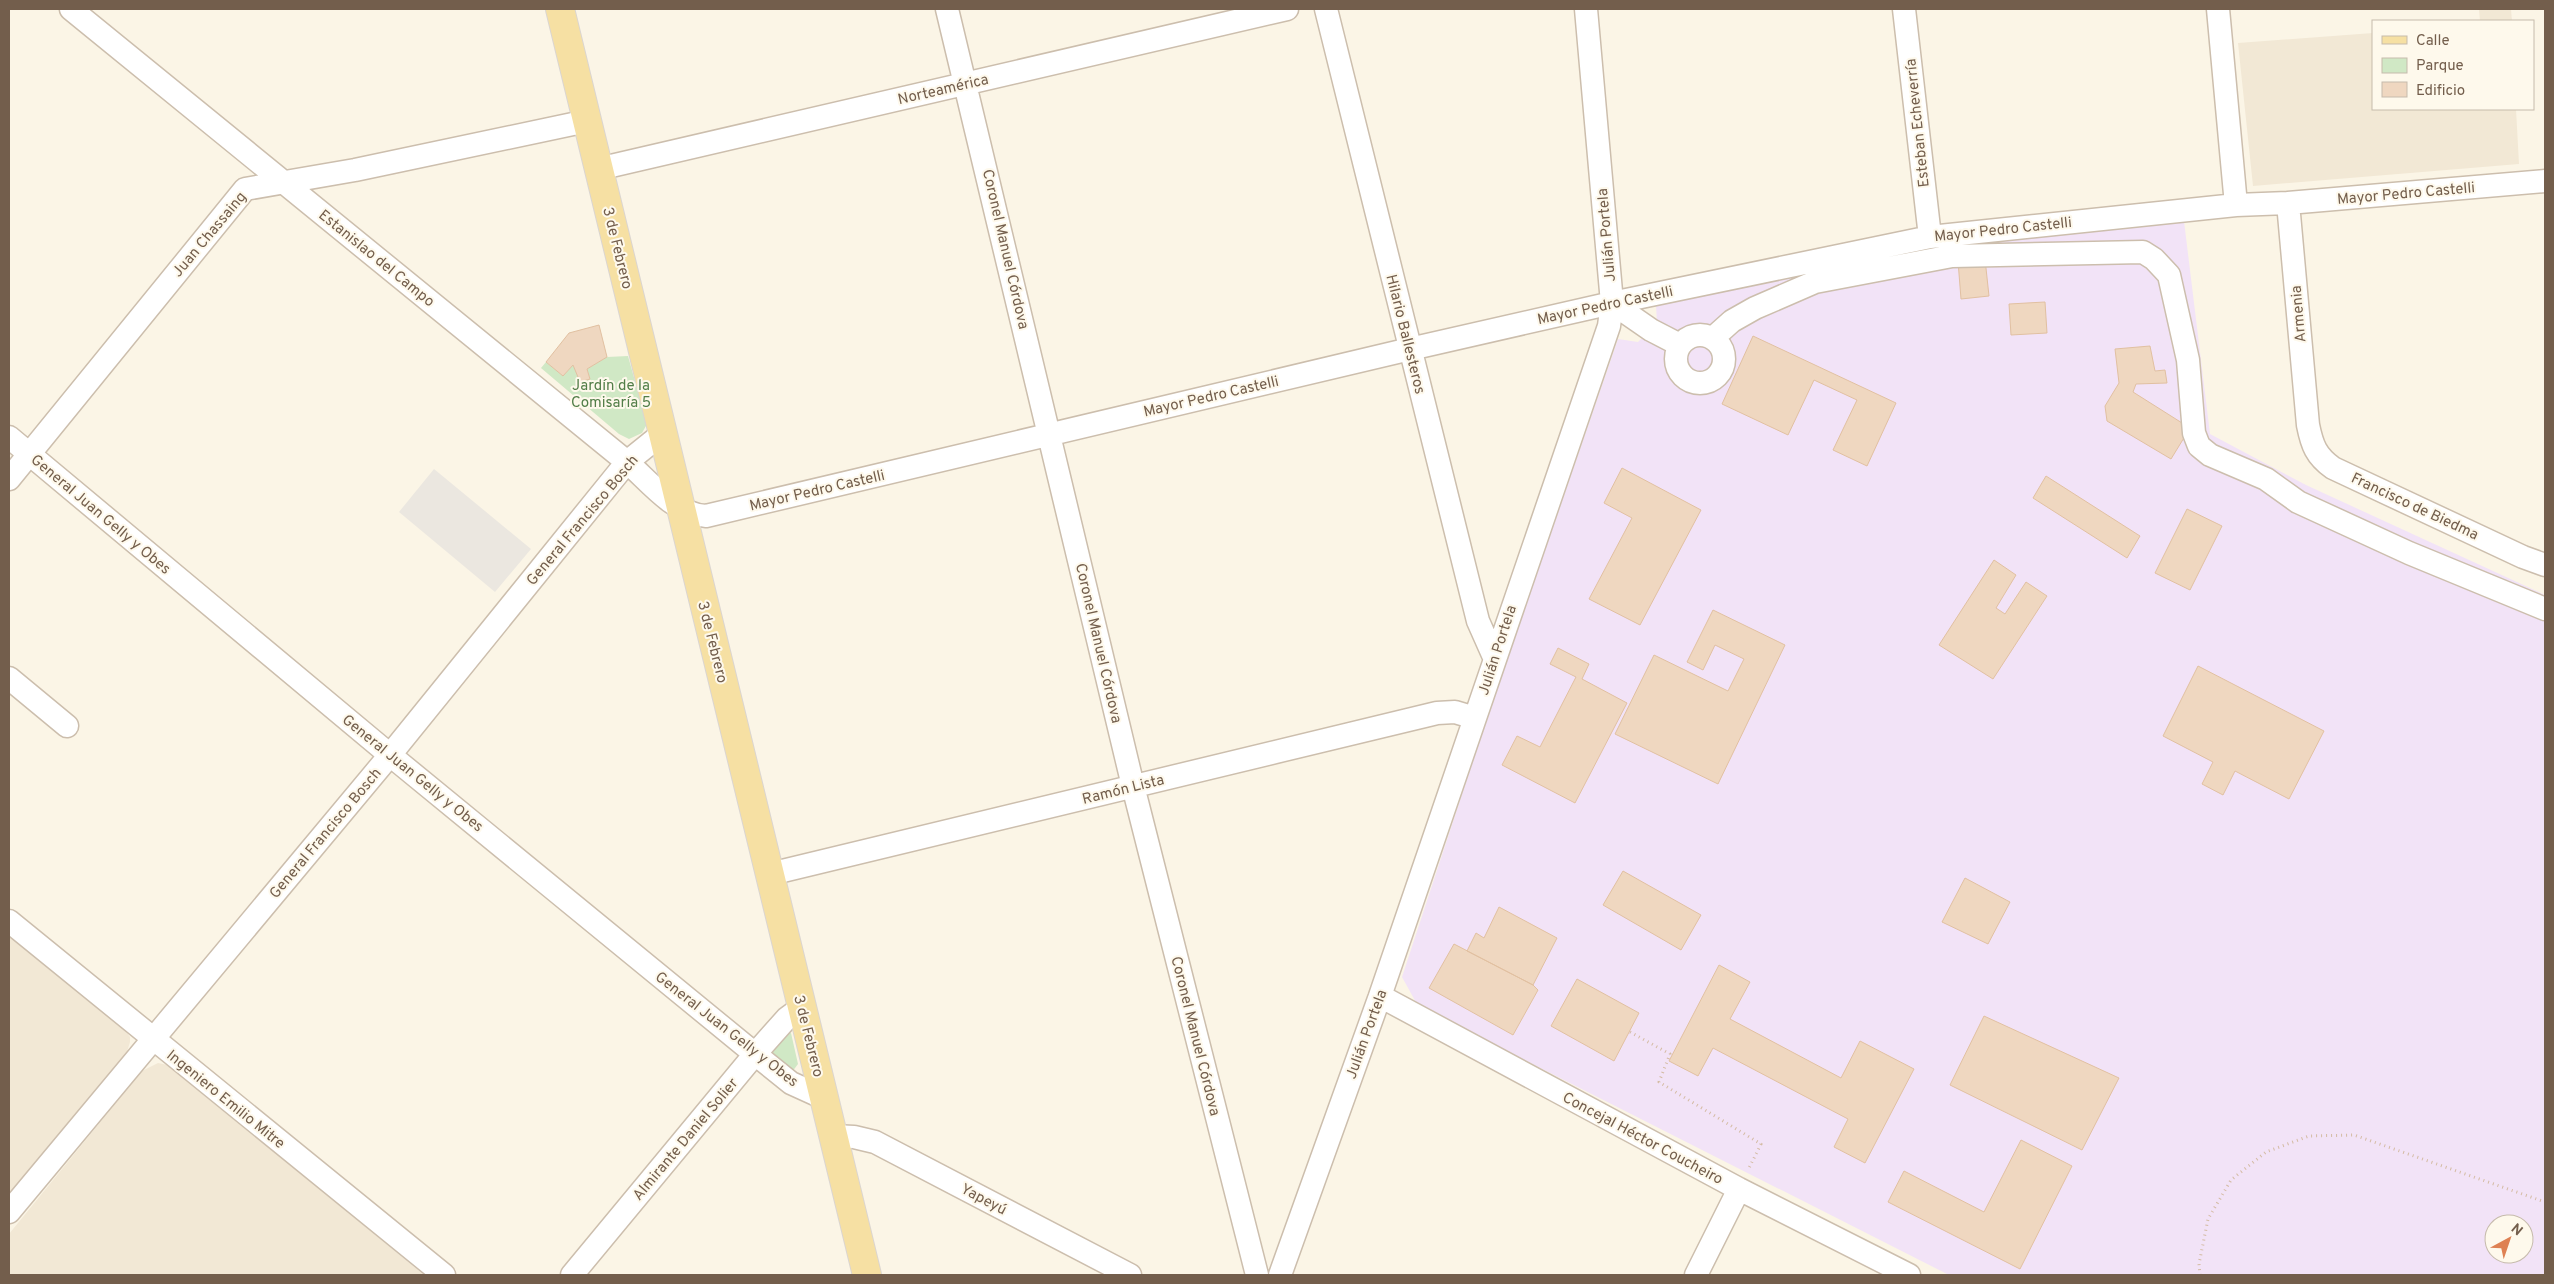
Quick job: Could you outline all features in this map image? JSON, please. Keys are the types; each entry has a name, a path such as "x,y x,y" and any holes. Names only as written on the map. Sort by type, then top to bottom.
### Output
{"main road":[{"name":"3 de Febrero","path":"560,9 867,1275"}],"street":[{"name":"Estanislao del Campo","path":"71,9 628,462 681,510"},
{"name":"Coronel Manuel Córdova","path":"947,9 967,84 1133,786 1257,1275"},
{"name":"Norteamérica","path":"598,169 1287,9"},
{"name":"Hilario Ballesteros","path":"1326,9 1478,621 1494,657"},
{"name":"Julián Portela","path":"1280,1275 1380,996 1494,657 1609,326 1612,303 1586,9"},
{"name":"Esteban Echeverría","path":"1904,9 1930,237"},
{"path":"2218,9 2236,204"},
{"name":"Juan Chassaing","path":"9,479 245,189 355,170 587,121"},
{"name":"Mayor Pedro Castelli","path":"681,510 693,515 706,516 1410,349 1612,303 1930,237 2236,204 2288,203 2545,181"},
{"name":"Armenia","path":"2288,203 2308,425"},
{"path":"1713,338 1732,321 1755,308 1815,282 1952,256 2143,252 2154,259 2169,275 2188,360 2194,433 2199,446 2210,455 2266,479 2298,502 2392,545 2545,609"},
{"path":"1612,303 1651,330 1680,345"},
{"path":"1700,334 1713,338 1724,353 1724,366 1718,377 1710,382 1691,382 1683,377 1677,369 1675,357 1680,345 1700,334"},
{"name":"Francisco de Biedma","path":"2308,425 2313,446 2320,459 2333,468 2545,565"},
{"name":"General Francisco Bosch","path":"9,1212 390,755 628,462 662,433"},
{"name":"General Juan Gelly y Obes","path":"9,437 390,755 755,1054 791,1083 824,1098"},
{"path":"9,678 67,726"},
{"name":"Ramón Lista","path":"770,874 1437,713 1455,712 1475,718"},
{"name":"Ingeniero Emilio Mitre","path":"9,921 444,1275"},
{"name":"Concejal Héctor Coucheiro","path":"1380,996 1739,1189 1909,1275"},
{"name":"Almirante Daniel Solier","path":"572,1275 755,1054 787,1018 802,1007"},
{"name":"Yapeyú","path":"833,1136 854,1137 875,1142 1130,1275"},
{"path":"1696,1275 1739,1189"}],"path":[{"path":"1630,1032 1670,1054 1659,1082 1761,1144 1739,1189"},
{"path":"2200,1275 2199,1264 2208,1219 2231,1180 2266,1152 2309,1136 2354,1135 2545,1202"}],"shaded area":[{"path":"2479,9 2511,9 2512,20 2480,20"},
{"path":"2372,33 2372,110 2516,110 2519,164 2253,186 2238,43"},
{"path":"2184,221 2210,434 2306,485 2545,595 2545,1275 1949,1275 1418,1006 1402,977 1486,721 1618,339 1638,342 1657,323 1656,305 1913,249"},
{"path":"434,469 531,549 495,592 399,512"},
{"path":"9,934 124,1029 130,1037 130,1042 126,1055 9,1198"},
{"path":"158,1063 168,1065 424,1275 9,1275 9,1234 142,1071"}],"green space":[{"name":"Jardín de la Comisaría 5","path":"628,356 647,424 642,433 629,439 619,434 541,368 546,362 563,376 573,365 581,381 590,379 587,369 607,357"},
{"path":"791,1033 798,1064 792,1072 771,1057 772,1046 779,1035"}],"building":[{"path":"1985,259 1989,296 1961,299 1958,261"},
{"path":"2045,302 2047,333 2011,335 2009,304"},
{"path":"599,325 607,357 587,369 590,379 580,382 573,365 563,376 546,362 569,333"},
{"path":"1753,336 1896,403 1867,466 1833,450 1857,400 1814,380 1788,435 1722,404"},
{"path":"2150,346 2155,371 2165,370 2167,383 2136,384 2133,392 2190,428 2171,459 2107,421 2105,406 2119,383 2115,349"},
{"path":"1622,468 1701,510 1640,625 1589,599 1632,518 1604,503"},
{"path":"2046,476 2140,536 2127,558 2033,498"},
{"path":"2187,509 2222,526 2190,590 2155,573"},
{"path":"1994,560 2016,575 1996,608 2005,614 2026,582 2047,596 1993,679 1939,645"},
{"path":"1713,610 1785,645 1718,784 1615,734 1654,655 1728,691 1744,659 1715,645 1703,670 1687,662"},
{"path":"1558,648 1589,664 1582,679 1627,703 1575,803 1502,765 1517,736 1540,747 1576,677 1550,664"},
{"path":"2198,666 2324,731 2289,799 2235,771 2223,795 2202,784 2213,762 2163,736"},
{"path":"1623,871 1701,915 1681,950 1603,905"},
{"path":"1965,878 2010,902 1988,944 1942,922"},
{"path":"1499,907 1557,938 1533,985 1467,951 1476,933 1484,938"},
{"path":"1454,944 1533,985 1538,990 1513,1035 1429,988"},
{"path":"1719,965 1750,982 1730,1019 1841,1078 1860,1041 1914,1069 1865,1163 1834,1147 1848,1119 1713,1048 1698,1076 1669,1061"},
{"path":"1577,979 1639,1013 1614,1061 1551,1026"},
{"path":"1984,1016 2119,1078 2082,1150 1950,1085"},
{"path":"2021,1140 2072,1166 2020,1269 1888,1202 1904,1171 1984,1212"}]}
